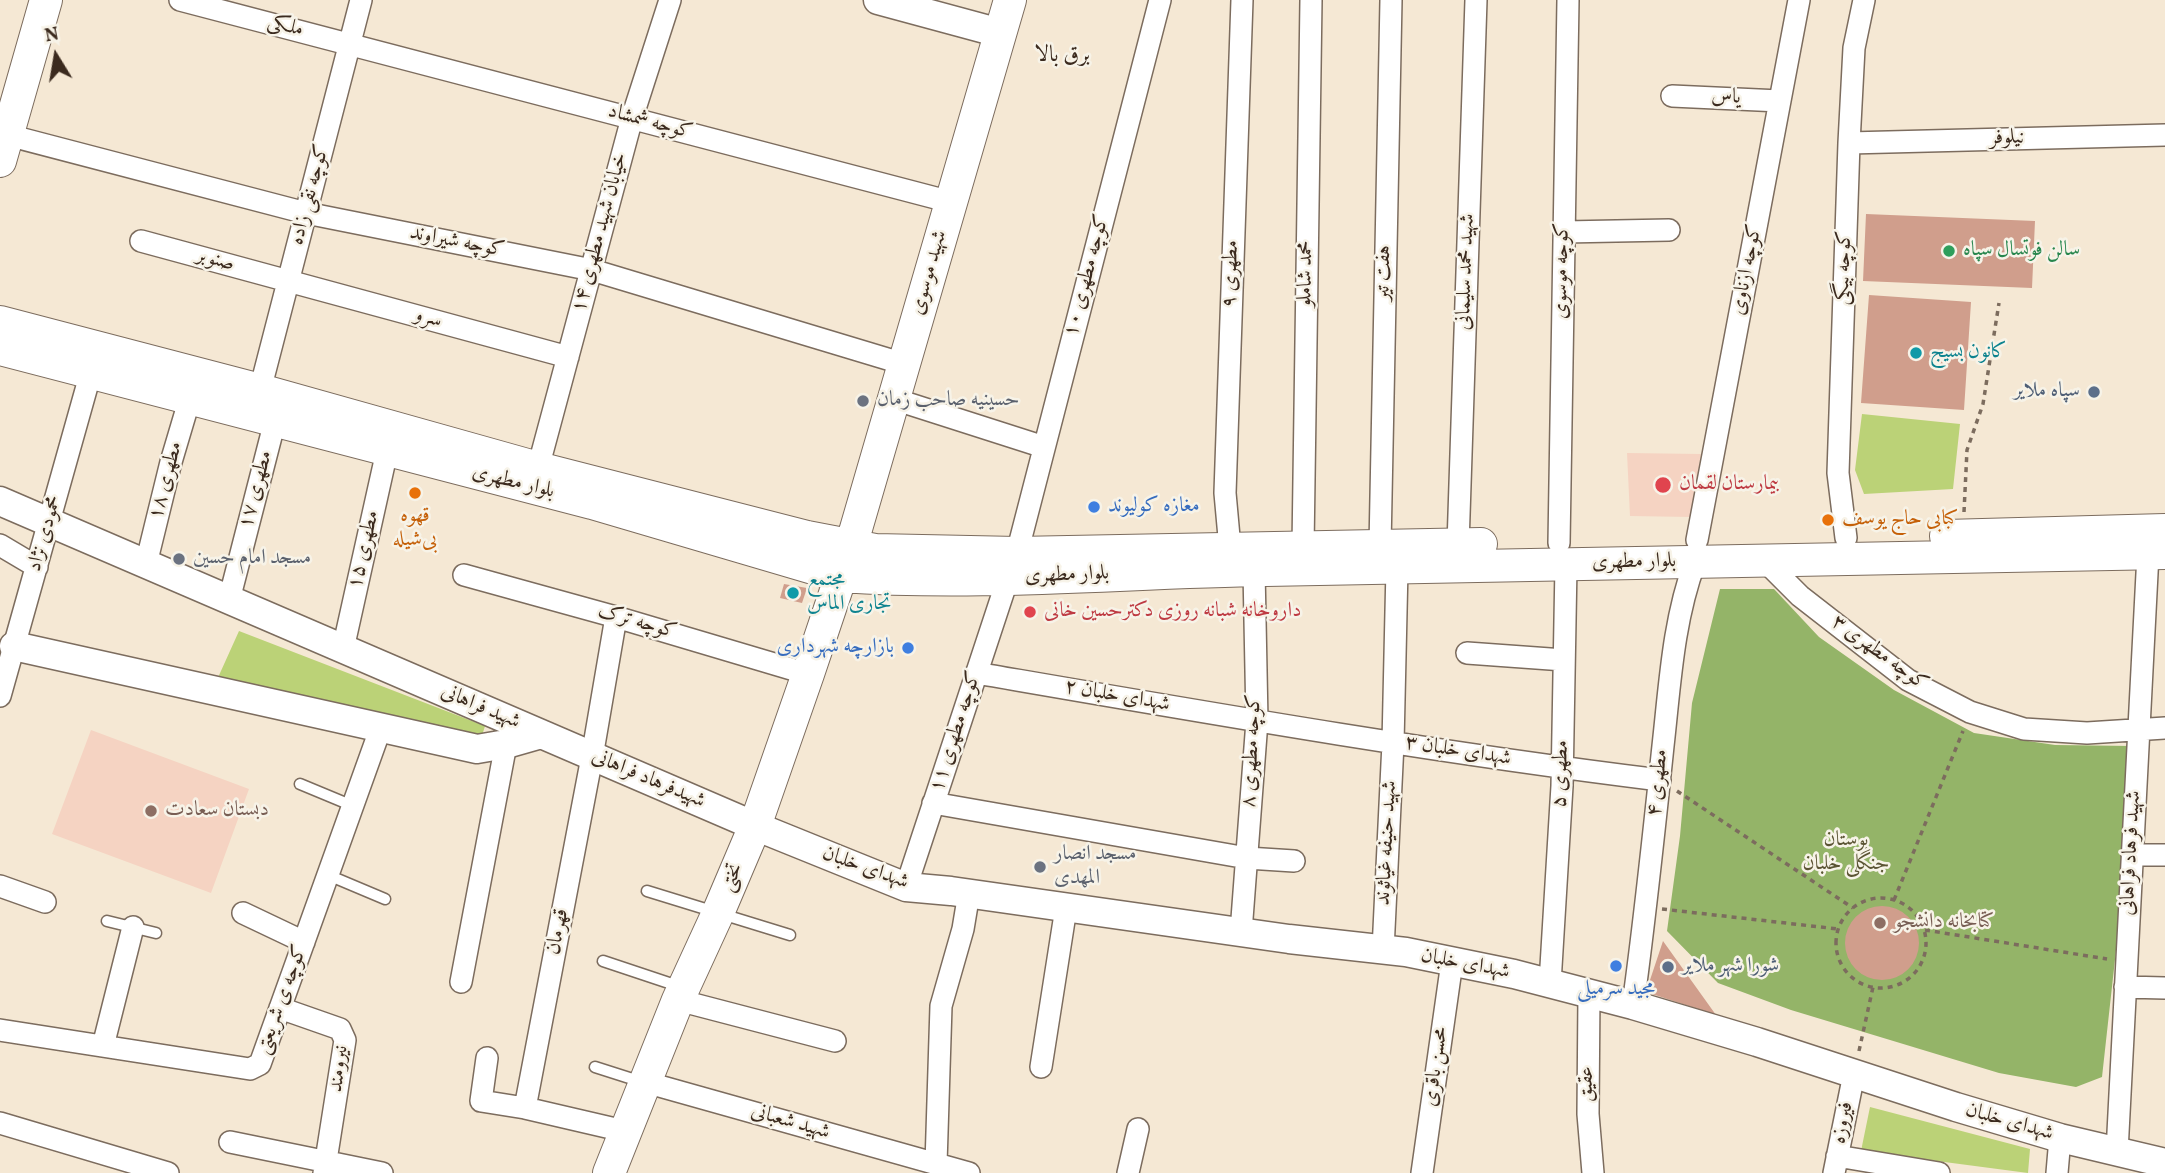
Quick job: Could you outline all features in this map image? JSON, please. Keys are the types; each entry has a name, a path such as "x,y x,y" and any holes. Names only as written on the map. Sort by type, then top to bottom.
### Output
{"main road":[{"path":"2,143 46,0"},
{"name":"شهید موسوی","path":"840,576 1010,0"},
{"name":"بلوار مطهری","path":"0,323 260,390 538,468 807,537 875,550 1013,565 1254,570 1388,557 1458,545 1562,554"},
{"name":"بلوار مطهری","path":"0,348 592,503 840,576 878,579 1013,565 1230,548 1303,547 1388,557 1562,554 1696,551 1846,537 1964,535 2159,546"},
{"name":"بلوار مطهری","path":"1696,551 1757,561 2159,546"},
{"name":"تختی","path":"609,1173 681,994 755,826 840,576"}],"street":[{"name":"ملکی","path":"180,0 350,44"},
{"name":"کوچه نقی زاده","path":"260,390 361,0"},
{"name":"خیابان شهید مطهری ۱۴","path":"538,468 632,118 670,0"},
{"path":"878,0 1000,33"},
{"name":"کوچه مطهری ۱۰","path":"1013,565 1160,0"},
{"name":"مطهری ۹","path":"1230,548 1225,493 1241,0"},
{"name":"محمد شاملو","path":"1303,547 1311,0"},
{"name":"هفت تیر","path":"1388,557 1391,0"},
{"name":"شهید محمد سلیمانی","path":"1458,545 1476,0"},
{"name":"کوچه موسوی","path":"1562,554 1568,0"},
{"name":"کوچه ازناوی","path":"1696,551 1799,0"},
{"name":"کوچه بیگی","path":"1846,537 1838,473 1849,143 1854,48 1864,0"},
{"name":"کوچه شمشاد","path":"350,44 951,202"},
{"name":"یاس","path":"1671,96 1780,101"},
{"name":"نیلوفر","path":"1849,143 2165,135"},
{"name":"کوچه شیراوند","path":"2,143 306,213 592,270 904,364"},
{"path":"1564,232 1669,229"},
{"name":"صنوبر","path":"141,241 289,280"},
{"name":"سرو","path":"289,280 568,357"},
{"name":"محمودی نژاد","path":"0,696 7,643 37,567 91,372"},
{"name":"مطهری ۱۸","path":"146,564 170,462 190,398"},
{"path":"894,400 1044,447"},
{"name":"مطهری ۱۷","path":"229,600 275,421"},
{"name":"مطهری ۱۵","path":"343,649 387,451"},
{"name":"شهید فراهانی","path":"0,501 541,734"},
{"path":"0,545 37,567"},
{"name":"شهید فرهاد فراهانی","path":"2117,1152 2138,730 2159,546"},
{"name":"مطهری ۴","path":"1633,1005 1674,645 1683,593 1696,551"},
{"name":"مطهری ۵","path":"1550,983 1563,768 1562,554"},
{"name":"شهید حنیفه غیاثوند","path":"1383,950 1393,743 1388,557"},
{"name":"کوچه مطهری ۳","path":"1757,561 1769,565 1800,596 1908,680 1970,712 2024,729 2087,733 2165,728"},
{"name":"کوچه مطهری ۱۱","path":"906,887 1013,565"},
{"name":"کوچه مطهری ۸","path":"1241,932 1257,721 1254,570"},
{"name":"کوچه ترک","path":"464,575 808,674"},
{"name":"قهرمان","path":"525,1108 616,617"},
{"name":"شهید فراهانی","path":"7,643 477,749 541,734"},
{"path":"1467,653 1564,660"},
{"name":"شهدای خلبان ۲","path":"976,673 1257,721"},
{"name":"شهدای خلبان ۳","path":"1257,721 1563,768 1660,780"},
{"name":"کوچه ی شریعتی","path":"0,1031 250,1069 260,1064 381,727"},
{"name":"شهیدفرهاد فراهانی","path":"541,734 755,826"},
{"path":"461,982 506,744"},
{"path":"933,803 1247,858 1294,861"},
{"name":"شهدای خلبان","path":"755,826 906,887 969,893 1383,950 1550,983 1757,1042 2060,1138 2165,1163"},
{"path":"2132,855 2165,855"},
{"path":"0,887 45,902"},
{"path":"936,1164 941,1006 963,929 969,893"},
{"path":"1041,1067 1066,908"},
{"path":"243,913 304,942"},
{"path":"103,1046 133,927"},
{"name":"محسن باقری","path":"1422,1173 1452,962"},
{"path":"2125,987 2165,988"},
{"path":"681,994 835,1041"},
{"name":"عقیق","path":"1589,994 1588,1114 1594,1173"},
{"name":"نیرومند","path":"280,1008 340,1029 345,1040 325,1168"},
{"path":"486,1058 481,1101 525,1108 624,1131"},
{"name":"فیروزه","path":"1836,1165 1854,1074"},
{"name":"شهید شعبانی","path":"645,1082 969,1173"},
{"path":"0,1124 169,1173"},
{"path":"1128,1173 1138,1129"},
{"path":"2057,1173 2060,1138"},
{"path":"230,1142 325,1168 382,1173"},
{"path":"1836,1165 1939,1173"}],"lane":[{"path":"300,784 353,806"},
{"path":"328,875 385,899"},
{"path":"647,891 790,935"},
{"path":"107,920 156,933"},
{"path":"603,961 681,994"},
{"path":"594,1068 645,1082"}],"path":[{"path":"1964,535 1967,450 1983,404 1999,303"},
{"path":"1895,900 1970,712"},
{"path":"1660,780 1853,908"},
{"path":"1873,899 1895,900 1913,911 1924,930 1926,943 1919,967 1910,977 1887,988 1873,987 1851,976 1843,966 1836,941 1844,917 1853,908 1873,899"},
{"path":"1646,907 1838,929"},
{"path":"1924,930 2127,962"},
{"path":"1854,1074 1873,987"}],"shaded area":[{"name":"بیمارستان لقمان","path":"1627,453 1701,454 1691,517 1630,516"},
{"name":"دبستان سعادت","path":"91,730 249,789 211,893 52,834"}],"green space":[{"path":"1862,414 1960,424 1953,489 1864,494 1855,470"},
{"name":"بوستان جنگلی خلبان","path":"1720,589 1774,589 1819,637 1894,690 1974,733 2055,745 2132,746 2125,869 2102,1077 2076,1087 1999,1073 1791,1010 1718,983 1667,931 1680,836 1692,703"},
{"path":"239,631 485,726 480,742 216,682"},
{"path":"1870,1107 2030,1149 2028,1173 1861,1151"}],"building":[{"name":"سالن فوتسال سپاه","path":"1866,214 2035,221 2032,288 1863,281"},
{"name":"کانون بسیج","path":"1869,295 1971,302 1964,410 1861,403"},
{"name":"مجتمع تجاری الماس","path":"784,584 807,588 802,603 780,598"},
{"path":"1882,906 1896,909 1908,917 1916,929 1919,943 1916,957 1908,969 1896,977 1882,980 1868,977 1856,969 1848,957 1845,943 1848,929 1856,917 1868,909"},
{"name":"شورا شهر ملایر","path":"1663,941 1716,1015 1646,992"}],"place":[{"name":"سالن فوتسال سپاه","path":"1949,251"},
{"name":"کانون بسیج","path":"1916,353"},
{"name":"سپاه ملایر","path":"2094,392"},
{"name":"حسینیه صاحب زمان","path":"863,401"},
{"name":"بیمارستان لقمان","path":"1663,485"},
{"name":"قهوه بی‌شیله","path":"415,493"},
{"name":"مغازه کولیوند","path":"1094,507"},
{"name":"کبابی حاج یوسف","path":"1828,520"},
{"name":"مسجد امام حسین","path":"179,559"},
{"name":"مجتمع تجاری الماس","path":"793,593"},
{"name":"داروخانه شبانه روزی دکترحسین خانی","path":"1030,612"},
{"name":"بازارچه شهرداری","path":"908,648"},
{"name":"دبستان سعادت","path":"151,811"},
{"name":"مسجد انصار المهدی","path":"1040,867"},
{"name":"کتابخانه دانشجو","path":"1880,923"},
{"name":"مجید سرمیلی","path":"1616,966"},
{"name":"شورا شهر ملایر","path":"1668,967"}],"district":[{"name":"برق بالا","path":"1062,57"}]}
